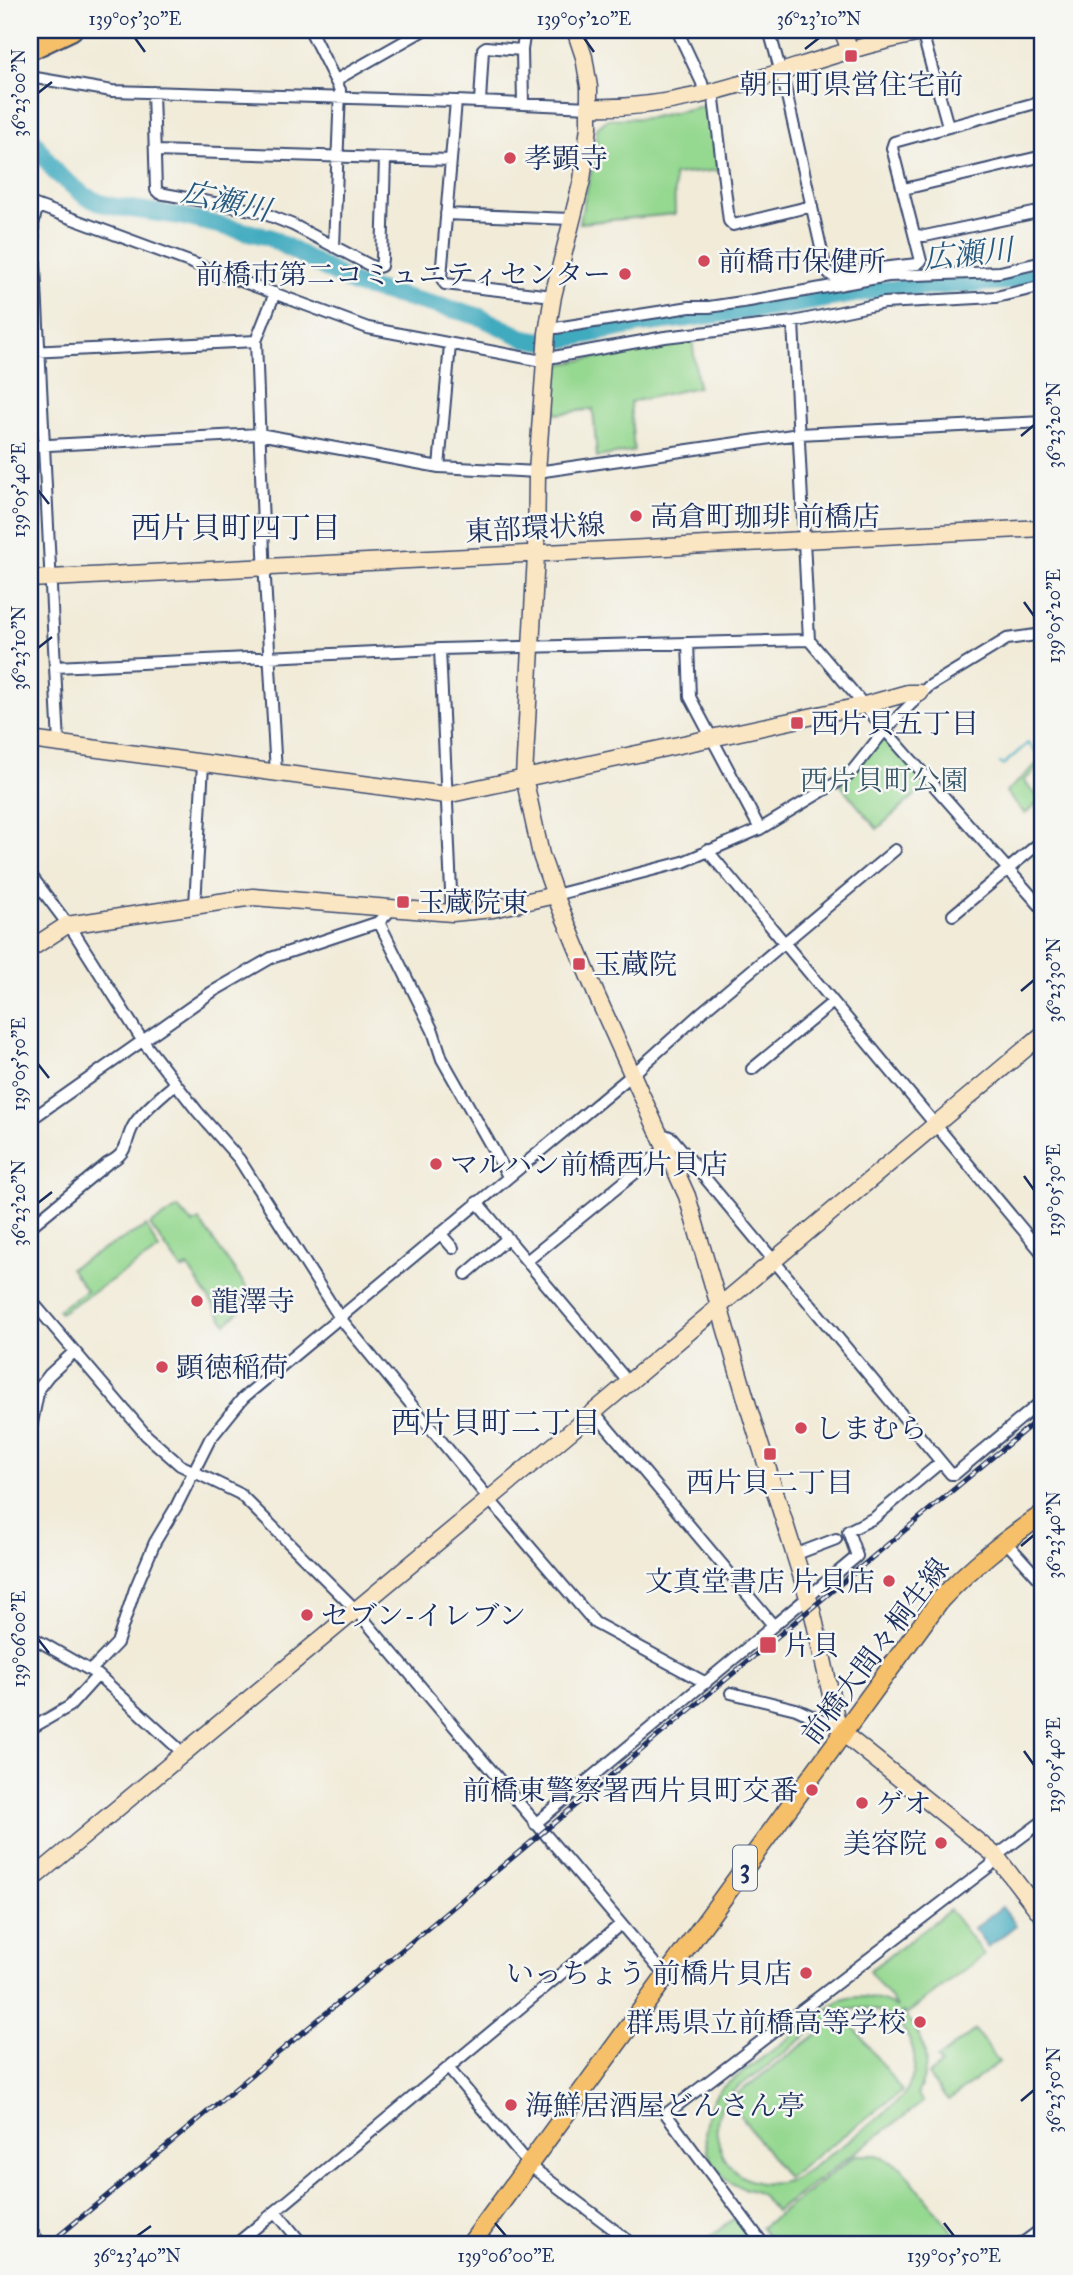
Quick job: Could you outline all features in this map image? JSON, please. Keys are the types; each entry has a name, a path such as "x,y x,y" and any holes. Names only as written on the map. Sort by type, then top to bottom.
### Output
{"highway":[{"path":"30,50 72,30"}],"main road":[{"name":"前橋大間々桐生線","path":"470,2245 840,1728 940,1600 969,1569 1043,1514"}],"street":[{"path":"310,30 340,89 334,247"},
{"path":"523,104 522,50 525,30"},
{"path":"575,30 583,57 590,107 586,158 553,296 537,472 536,555 524,777 541,855 555,895 596,995 687,1196 807,1597 840,1728"},
{"path":"677,30 709,93 729,221 733,225 811,206"},
{"path":"769,30 826,271 832,276 920,263 921,256 892,144 948,126 1043,102"},
{"path":"842,30 850,50"},
{"path":"30,77 102,90 639,107 709,93 850,50 939,30"},
{"path":"336,80 419,31"},
{"path":"922,32 948,126"},
{"path":"480,102 483,48 522,50"},
{"path":"153,92 156,190 159,193 258,211 293,225 375,268 381,266 385,159"},
{"path":"456,101 441,277 445,284 553,296"},
{"path":"155,151 451,160"},
{"path":"904,189 1043,156"},
{"path":"58,744 45,445 35,352 34,205 368,328 537,360 549,342 690,307 749,301 888,276 1000,272 1043,262"},
{"path":"916,235 925,236 1043,211"},
{"path":"446,214 571,219"},
{"path":"549,342 665,337 793,322 884,303 996,297 1043,286"},
{"path":"275,293 256,341 276,774"},
{"path":"793,322 809,640 1043,909"},
{"path":"35,352 256,341"},
{"path":"439,467 450,345"},
{"path":"30,446 259,434 439,467 537,472 799,434 1043,422"},
{"name":"東部環状線","path":"30,579 1043,528"},
{"path":"30,949 67,925 253,897 382,914 452,913 493,909 683,862 760,829 849,775 885,730 920,693 1007,639 1043,634"},
{"path":"55,667 440,649 809,640"},
{"path":"688,643 689,693 760,829"},
{"path":"440,649 452,913"},
{"path":"30,740 446,795 865,705 908,693 920,693"},
{"path":"195,905 203,764"},
{"path":"953,915 1043,840"},
{"path":"707,850 1043,1254"},
{"path":"30,1729 70,1706 117,1643 135,1589 155,1542 176,1507 209,1439 243,1398 633,1074 895,850"},
{"path":"30,874 66,920 142,1040 175,1084 239,1159 340,1318 489,1499 595,1623 706,1683"},
{"path":"30,1120 212,992 271,958 382,914"},
{"path":"382,914 433,1031 442,1059 508,1176"},
{"path":"752,1069 833,1002"},
{"path":"30,1881 1043,1034"},
{"path":"30,1227 108,1163 117,1159 128,1143 136,1122 175,1084"},
{"path":"528,1260 662,1142 665,1135 672,1138 951,1474 955,1474 1043,1400"},
{"path":"477,1202 629,1382"},
{"path":"440,1233 453,1248"},
{"path":"466,1274 508,1238"},
{"path":"30,1299 146,1435 180,1465 240,1494 356,1610 665,1976"},
{"path":"30,1433 33,1394 74,1352"},
{"path":"594,1412 773,1625"},
{"path":"535,1824 857,1556 848,1531 874,1518 940,1462"},
{"path":"794,1555 836,1539"},
{"path":"1005,1541 1043,1583"},
{"path":"30,1636 95,1672 183,1753"},
{"path":"731,1693 796,1709 840,1728 996,1856 1043,1917"},
{"path":"764,2245 666,2114 990,1866 996,1856 1043,1821"},
{"path":"235,2245 621,1924"},
{"path":"449,2069 529,2165 634,2245"},
{"path":"276,2212 303,2245"},
{"path":"1020,2245 1043,2228"},
{"path":"30,2234 39,2245"}],"green space":[{"path":"711,104 719,170 674,175 675,214 579,223 595,156 597,128 608,119 649,118"},
{"path":"692,339 698,387 630,402 634,451 597,457 593,409 556,414 555,373 562,364"},
{"name":"西片貝町公園","path":"885,730 930,782 877,829 838,782"},
{"path":"1042,759 1043,763 1024,781 1041,800 1025,814 1006,792"},
{"path":"178,1208 193,1224 199,1220 247,1288 239,1306 241,1309 226,1324 188,1267 182,1270 150,1225"},
{"path":"146,1226 159,1250 60,1313 58,1310 86,1290 70,1268"},
{"path":"950,1910 984,1955 908,2013 902,2012 916,2031 924,2050 925,2071 917,2094 923,2102 775,2212 761,2195 735,2185 718,2171 707,2149 705,2137 712,2101 719,2090 839,2001 854,1997 868,1998 897,2007 869,1971","holes":["872,2009 895,2021 911,2044 914,2065 912,2080 905,2093 886,2112 851,2139 791,2180 761,2183 741,2176 723,2156 718,2138 718,2120 727,2097 834,2015 845,2010"]},
{"path":"844,2014 902,2091 787,2178 729,2100"},
{"path":"975,2030 999,2062 948,2101 928,2075 941,2065 937,2059"},
{"path":"856,2155 877,2155 901,2167 963,2245 775,2245 761,2228"},
{"path":"735,2218 757,2245 699,2245"}],"water":[{"path":"1002,1907 1016,1925 988,1947 974,1928"}],"waterway":[{"name":"広瀬川","path":"30,136 55,172 85,196 100,203 180,216 269,237 356,285 480,317 524,338 542,341 567,339 641,324 787,306 878,290 1013,281 1043,273"},
{"path":"1000,763 1003,765 1028,743 1043,760"}],"railway":[{"path":"48,2245 1043,1415"}],"place":[{"name":"朝日町県営住宅前","path":"851,56"},
{"name":"孝顕寺","path":"510,158"},
{"name":"前橋市保健所","path":"704,261"},
{"name":"前橋市第二コミュニティセンター","path":"625,274"},
{"name":"高倉町珈琲 前橋店","path":"636,516"},
{"name":"西片貝五丁目","path":"797,723"},
{"name":"玉蔵院東","path":"403,902"},
{"name":"玉蔵院","path":"579,964"},
{"name":"マルハン前橋西片貝店","path":"436,1164"},
{"name":"龍澤寺","path":"197,1301"},
{"name":"顕徳稲荷","path":"162,1367"},
{"name":"しまむら","path":"801,1428"},
{"name":"西片貝二丁目","path":"770,1454"},
{"name":"文真堂書店 片貝店","path":"889,1581"},
{"name":"セブン-イレブン","path":"307,1615"},
{"name":"片貝","path":"768,1645"},
{"name":"前橋東警察署西片貝町交番","path":"812,1790"},
{"name":"ゲオ","path":"862,1803"},
{"name":"美容院","path":"941,1843"},
{"name":"いっちょう 前橋片貝店","path":"806,1973"},
{"name":"群馬県立前橋高等学校","path":"920,2022"},
{"name":"海鮮居酒屋どんさん亭","path":"511,2105"}],"district":[{"name":"西片貝町四丁目","path":"236,528"},
{"name":"西片貝町二丁目","path":"496,1423"}]}
